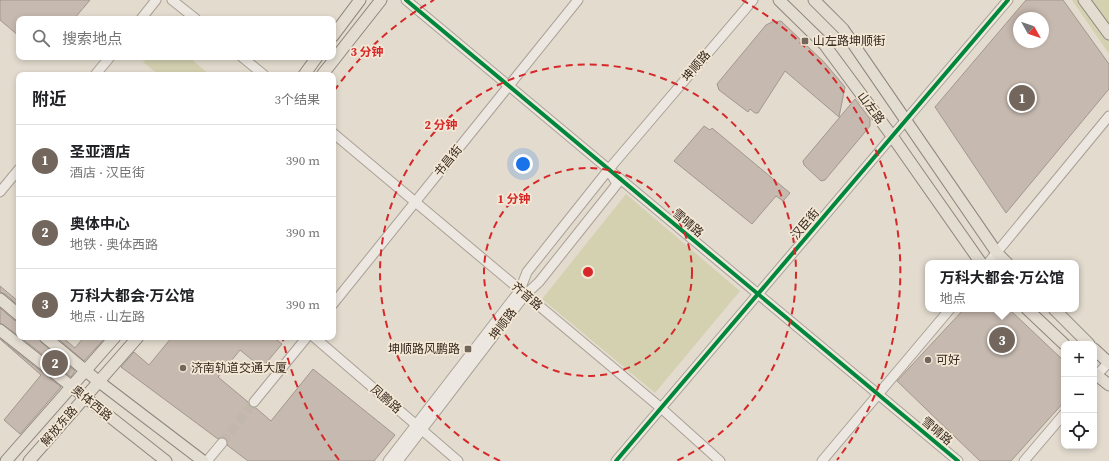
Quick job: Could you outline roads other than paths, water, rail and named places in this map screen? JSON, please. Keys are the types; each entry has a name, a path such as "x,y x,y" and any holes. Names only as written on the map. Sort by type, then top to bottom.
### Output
{"main road":[{"path":"336,32 360,0"},
{"path":"336,57 381,0"},
{"name":"山左路","path":"779,0 824,44 892,136 979,260"},
{"name":"山左路","path":"814,0 843,29 907,119 997,253 1004,260"},
{"path":"1084,0 1109,34"},
{"path":"306,72 315,60"},
{"path":"324,72 334,60"},
{"path":"0,299 16,312"},
{"path":"1030,312 1061,341"},
{"path":"1057,312 1086,341"},
{"name":"奥体西路","path":"0,330 84,398 166,461"},
{"name":"奥体西路","path":"49,340 85,371 203,461"},
{"name":"解放东路","path":"6,461 112,340"},
{"name":"解放东路","path":"29,461 135,340"},
{"path":"1097,352 1109,363"},
{"path":"1097,377 1109,385"}],"street":[{"path":"143,16 156,0"},
{"path":"172,0 192,16"},
{"name":"雪晴路","path":"406,0 958,461"},
{"name":"书昌街","path":"336,300 578,0"},
{"name":"坤顺路","path":"522,292 527,272 609,170 752,0"},
{"name":"汉臣街","path":"616,461 1008,0"},
{"path":"98,72 108,60"},
{"path":"246,60 260,72"},
{"path":"991,260 1109,116"},
{"name":"齐音路","path":"336,135 661,408 720,461"},
{"name":"坤顺路","path":"388,461 419,427 522,292 539,282 617,184 609,170"},
{"path":"0,192 16,173"},
{"path":"822,461 947,312"},
{"path":"254,402 304,340"},
{"name":"凤鹏路","path":"318,340 458,461"},
{"path":"1097,374 1109,363"},
{"path":"1024,461 1061,418"},
{"name":"坤顺路","path":"398,461 419,427"},
{"path":"207,461 222,442"}],"tunnel":[{"path":"222,443 254,402"}],"place":[{"name":"山左路坤顺街","path":"805,41"},
{"name":"圣亚酒店","path":"1022,98"},
{"name":"万科大都会·万公馆","path":"1002,340"},
{"name":"坤顺路风鹏路","path":"468,349"},
{"name":"可好","path":"928,360"},
{"name":"奥体中心","path":"55,363"},
{"name":"济南轨道交通大厦","path":"183,368"}]}
